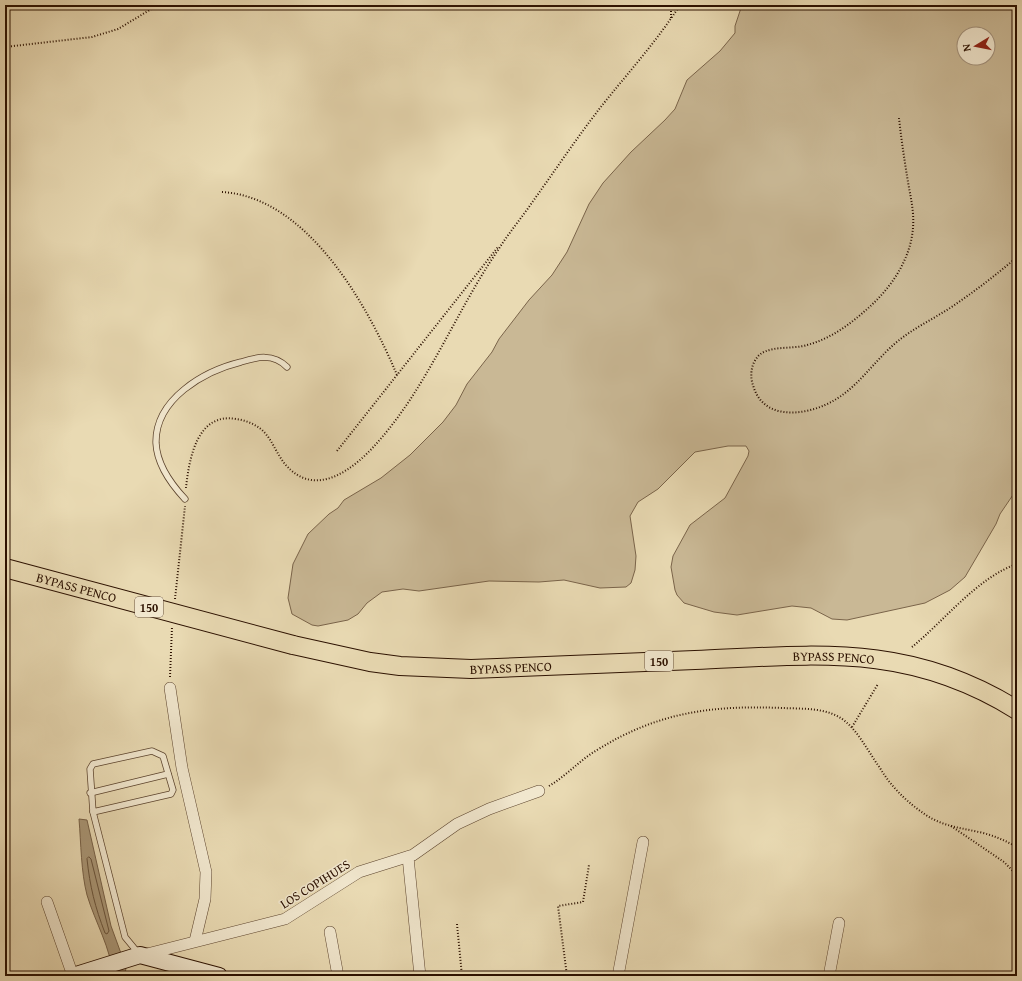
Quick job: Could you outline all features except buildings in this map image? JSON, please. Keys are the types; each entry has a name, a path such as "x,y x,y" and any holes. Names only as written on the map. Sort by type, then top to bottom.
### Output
{"main road":[{"name":"BYPASS PENCO","path":"5,568 293,645 370,662 431,668 516,667 775,655 857,657 895,661 934,670 981,689 1017,710"},
{"path":"73,976 135,957 220,976"}],"street":[{"path":"170,688 182,768 206,872 205,898 196,941"},
{"name":"LOS COPIHUES","path":"135,957 285,919 359,872 408,857 418,852 457,824 489,809 539,791"},
{"path":"618,976 643,842"},
{"path":"408,857 420,976"},
{"path":"47,902 73,976"},
{"path":"828,976 839,923"},
{"path":"330,932 338,976"}],"lane":[{"path":"185,499 170,481 157,451 157,433 169,407 183,390 225,366 264,357 275,359 287,367"},
{"path":"93,812 171,794 173,790 163,756 152,751 93,764 90,768 90,793 93,812 125,937 135,957"},
{"path":"90,793 168,774"}],"path":[{"path":"5,47 92,37 118,29 158,5"},
{"path":"671,5 671,19"},
{"path":"337,451 508,235 597,112 671,19 680,5"},
{"path":"899,118 913,223 911,242 902,267 890,286 876,301 845,327 818,342 806,346 768,349 759,354 754,362 751,374 753,387 759,398 768,407 788,413 806,411 833,401 860,380 887,351 906,335 974,292 1017,257"},
{"path":"222,192 248,196 269,204 288,217 315,242 340,273 364,308 397,375"},
{"path":"175,601 190,463 195,443 206,427 211,422 225,418 249,422 262,430 285,463 295,473 305,478 317,480 327,479 342,474 356,464 387,432 413,396 435,360 469,296 508,235"},
{"path":"912,647 928,635 984,581 1017,564"},
{"path":"170,688 173,622"},
{"path":"852,728 878,684"},
{"path":"539,791 554,783 582,760 613,740 646,724 681,714 721,708 799,708 832,713 846,722 852,728 889,782 900,794 926,815 940,823 984,833 1017,847"},
{"path":"950,826 1004,862 1017,875"},
{"path":"567,976 558,906 582,902 588,865"},
{"path":"457,924 462,976"}],"shaded area":[{"path":"742,5 1017,5 1017,489 1000,514 996,524 965,577 950,590 925,603 847,620 832,619 811,608 792,606 737,615 714,612 684,603 677,595 675,590 671,567 673,556 690,525 725,498 748,456 749,451 746,446 728,446 695,452 658,489 638,502 630,516 636,556 635,570 631,583 626,587 600,588 564,580 539,582 489,581 419,591 403,589 382,592 367,603 358,614 348,620 318,626 312,625 292,614 288,598 293,564 308,534 329,514 338,508 344,500 381,478 410,455 443,422 456,405 467,384 492,352 499,339 529,300 552,275 567,252 589,204 603,183 631,152 675,109 687,80 720,51 735,33 735,26"}],"water":[{"path":"79,819 87,820 111,926 126,967 125,976 113,976 112,966 106,945 87,895 82,867"}]}
